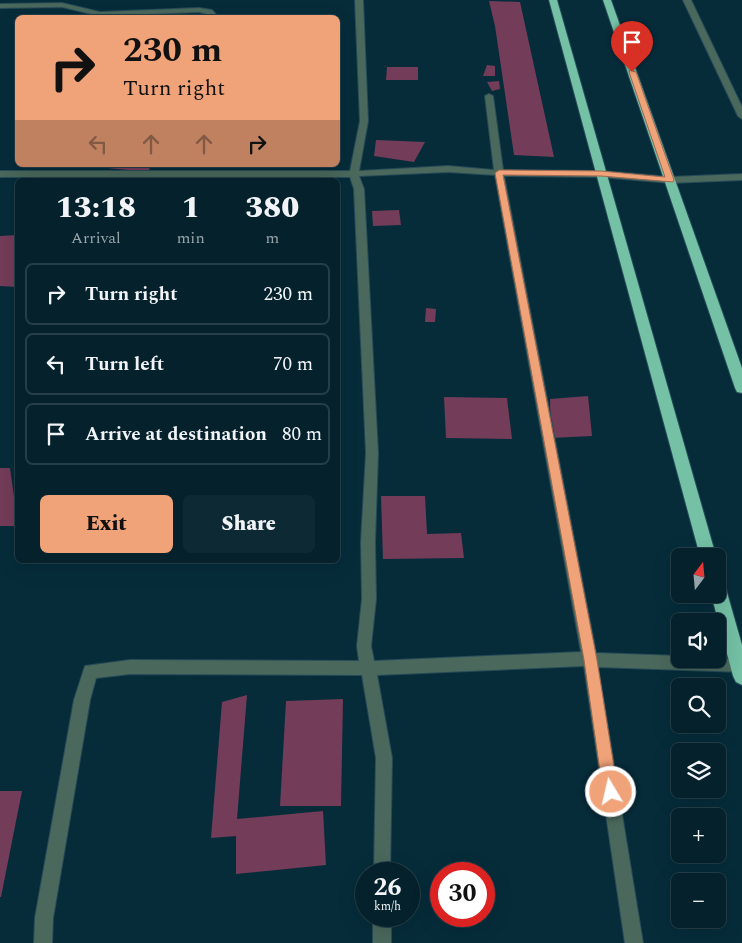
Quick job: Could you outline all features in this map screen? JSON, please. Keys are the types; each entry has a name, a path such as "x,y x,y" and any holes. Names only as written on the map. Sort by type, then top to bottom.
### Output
{"highway":[{"path":"553,0 706,548"},
{"path":"607,0 742,388"},
{"path":"722,603 741,671"}],"street":[{"path":"359,0 364,121 354,174 359,189 372,453 368,542 369,599 364,646 384,758 382,862"},
{"path":"687,0 742,116"},
{"path":"0,6 62,5 97,15"},
{"path":"116,15 199,10 209,12 212,15"},
{"path":"489,96 499,173 590,660 634,943"},
{"path":"0,174 354,174 448,169 499,173 601,174 670,180 742,177"},
{"path":"43,943 44,918 82,700 90,671 130,667 368,668 590,660 741,671"},
{"path":"382,927 382,943"}],"building":[{"path":"489,1 520,2 554,157 514,155 495,26"},
{"path":"487,65 495,66 495,76 483,76"},
{"path":"387,67 418,67 418,80 386,80"},
{"path":"499,81 500,89 492,91 487,82"},
{"path":"376,140 425,142 414,162 374,156"},
{"path":"97,167 150,167 149,172"},
{"path":"399,210 401,225 373,226 372,211"},
{"path":"15,235 15,287 0,286 0,236"},
{"path":"426,308 436,309 435,322 425,322"},
{"path":"588,396 592,436 551,438 550,399"},
{"path":"444,397 507,398 512,439 446,438"},
{"path":"0,468 10,468 15,504 15,526 0,526"},
{"path":"381,496 425,496 427,534 461,533 464,558 383,559"},
{"path":"247,695 237,819 323,811 326,865 236,874 236,836 211,838 222,702"},
{"path":"343,699 341,806 280,806 286,701"},
{"path":"0,791 22,791 1,897 0,897"}],"route":[{"path":"611,792 590,660 499,173 601,174 670,180 632,72"}]}
